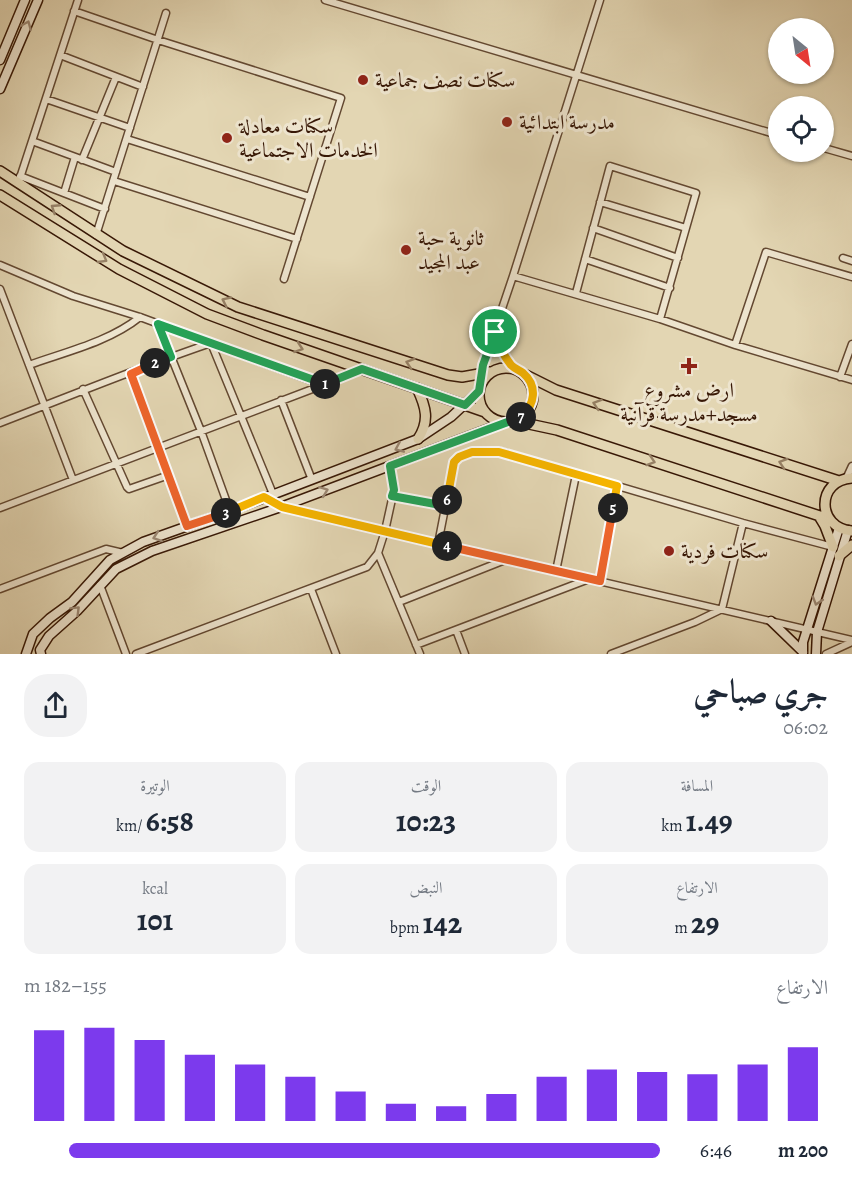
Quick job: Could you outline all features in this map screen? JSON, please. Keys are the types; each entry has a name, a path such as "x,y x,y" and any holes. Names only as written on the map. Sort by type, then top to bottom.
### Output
{"main road":[{"path":"0,60 25,0"},
{"path":"0,89 38,0"},
{"path":"0,171 19,180 96,235 123,251 238,307 448,375 462,377 506,367 514,369 556,390 846,479"},
{"path":"0,195 118,269 207,314 465,405 484,412 498,421 511,421 557,430 829,519 846,530"},
{"path":"26,654 33,634 72,602 110,560 143,542 230,512 418,439 465,405 479,390 485,373"},
{"path":"41,654 40,650 48,636 76,611 116,569 152,552 282,507 511,421 528,411 533,395 529,380 524,374"},
{"path":"417,388 427,412 423,431 418,439"},
{"path":"479,390 484,412"},
{"path":"829,519 825,502 827,494 846,479"},
{"path":"819,516 833,547"},
{"path":"816,654 812,631 833,547 846,530"},
{"path":"803,653 802,646 812,631 846,530"},
{"path":"839,556 852,545"},
{"path":"771,621 803,653"}],"street":[{"path":"78,0 19,180 64,193 105,209"},
{"path":"325,0 768,132"},
{"path":"485,373 495,332 600,0"},
{"path":"74,11 341,99 284,279"},
{"path":"96,235 166,13"},
{"path":"60,55 143,87"},
{"path":"64,193 100,118 116,77"},
{"path":"46,99 130,128"},
{"path":"127,139 310,197"},
{"path":"32,141 117,172"},
{"path":"834,151 852,156"},
{"path":"576,293 610,166 696,193 660,319"},
{"path":"114,181 297,239"},
{"path":"600,202 686,228"},
{"path":"593,228 678,258"},
{"path":"735,345 766,252 852,277"},
{"path":"843,258 852,261"},
{"path":"585,259 670,288"},
{"path":"0,265 73,296 140,317 323,385"},
{"path":"513,276 576,293 852,380"},
{"path":"0,289 73,480"},
{"path":"28,365 105,337 129,326 140,317"},
{"path":"158,324 201,431 230,512"},
{"path":"495,332 502,350 514,369"},
{"path":"0,422 83,389 131,374 211,343"},
{"path":"211,343 242,415 269,496 282,507 852,641"},
{"path":"840,377 852,344"},
{"path":"0,508 362,369"},
{"path":"131,374 187,526"},
{"path":"83,389 106,444 129,489 169,475"},
{"path":"281,400 312,480"},
{"path":"438,544 454,462 459,457 472,452 499,452 833,547"},
{"path":"136,654 367,567 378,553 385,531 394,490 390,466"},
{"path":"846,479 852,466"},
{"path":"556,571 576,475"},
{"path":"600,581 617,486"},
{"path":"392,496 446,506"},
{"path":"722,609 743,523"},
{"path":"0,589 106,549 123,553"},
{"path":"378,553 420,654"},
{"path":"399,602 506,559"},
{"path":"416,645 590,579"},
{"path":"100,585 126,654"},
{"path":"311,589 336,654"},
{"path":"611,654 695,622 722,609"},
{"path":"456,630 465,654"},
{"path":"826,654 852,641"}],"place":[{"name":"سكنات نصف جماعية","path":"363,80"},
{"name":"مدرسة ابتدائية","path":"507,122"},
{"name":"سكنات معادلة الخدمات الاجتماعية","path":"227,138"},
{"name":"ثانوية حبة عبد المجيد","path":"406,250"},
{"name":"ارض مشروع مسجد+مدرسة قرآنية","path":"689,366"},
{"name":"سكنات فردية","path":"669,551"}],"route":[{"path":"158,324 323,385 362,369 465,405 479,391 480,374 495,332 505,357 514,369 524,374 532,387 532,404 528,411 515,421 506,422 390,466 394,490 392,496 446,506 454,462 459,457 472,452 499,452 617,486 600,581 282,507 264,497 230,512 187,526 131,374 171,357 158,324"}]}
